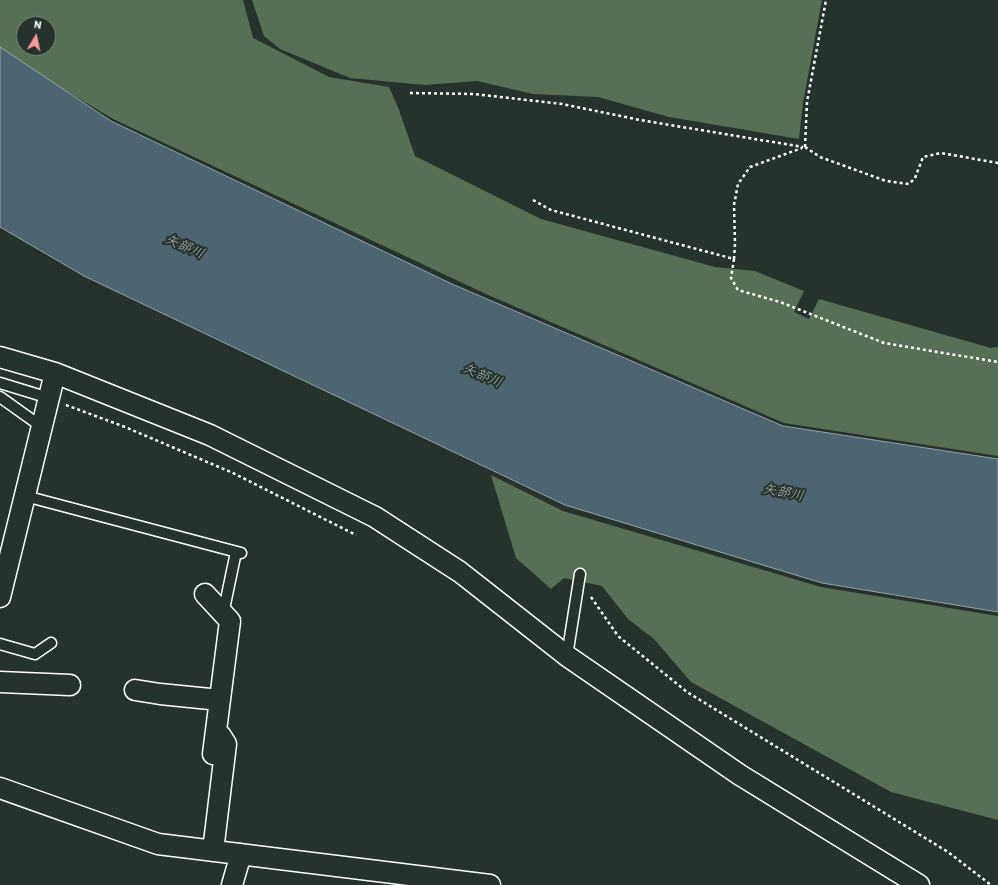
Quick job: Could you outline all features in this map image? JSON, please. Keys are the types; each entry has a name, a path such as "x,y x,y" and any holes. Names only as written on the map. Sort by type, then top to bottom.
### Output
{"street":[{"path":"0,357 55,373 210,435 375,517 460,572 567,656 740,775 919,885"},
{"path":"0,597 5,551 25,496 55,373"},
{"path":"205,594 230,621 214,745 222,736 226,744 213,851"},
{"path":"0,682 70,685"},
{"path":"135,690 220,700"},
{"path":"0,788 158,844 241,854 426,882 490,885"},
{"path":"232,885 241,854"}],"lane":[{"path":"0,383 49,398"},
{"path":"0,397 42,427"},
{"path":"25,496 239,552 224,614"},
{"path":"567,656 579,577"},
{"path":"0,644 35,654 51,643"}],"path":[{"path":"804,147 807,102 826,0"},
{"path":"410,93 474,94 562,104 640,120 804,147 820,156 886,181 909,184 915,178 923,157 941,153 998,163"},
{"path":"804,147 750,167 738,184 734,205 736,244 731,278 738,290 780,302 884,343 998,362"},
{"path":"533,200 551,210 734,259"},
{"path":"49,398 125,427 233,473 356,536"},
{"path":"579,577 618,636 687,692 948,852 991,885"}],"green space":[{"path":"0,0 243,0 253,38 329,77 389,87 399,110 415,156 541,219 715,267 755,271 804,291 794,312 809,319 819,299 991,348 998,347 998,456 784,423 486,294 113,119 0,51"},
{"path":"252,0 822,0 803,103 799,139 669,117 598,97 533,94 477,81 425,85 350,78 280,49 264,36"},
{"path":"491,475 563,511 821,587 998,616 998,820 891,792 691,682 654,639 628,619 602,586 564,578 551,589 516,558"}],"water":[{"name":"矢部川","path":"0,47 111,121 452,284 783,426 998,459 998,612 822,583 565,505 84,276 0,227"}]}
